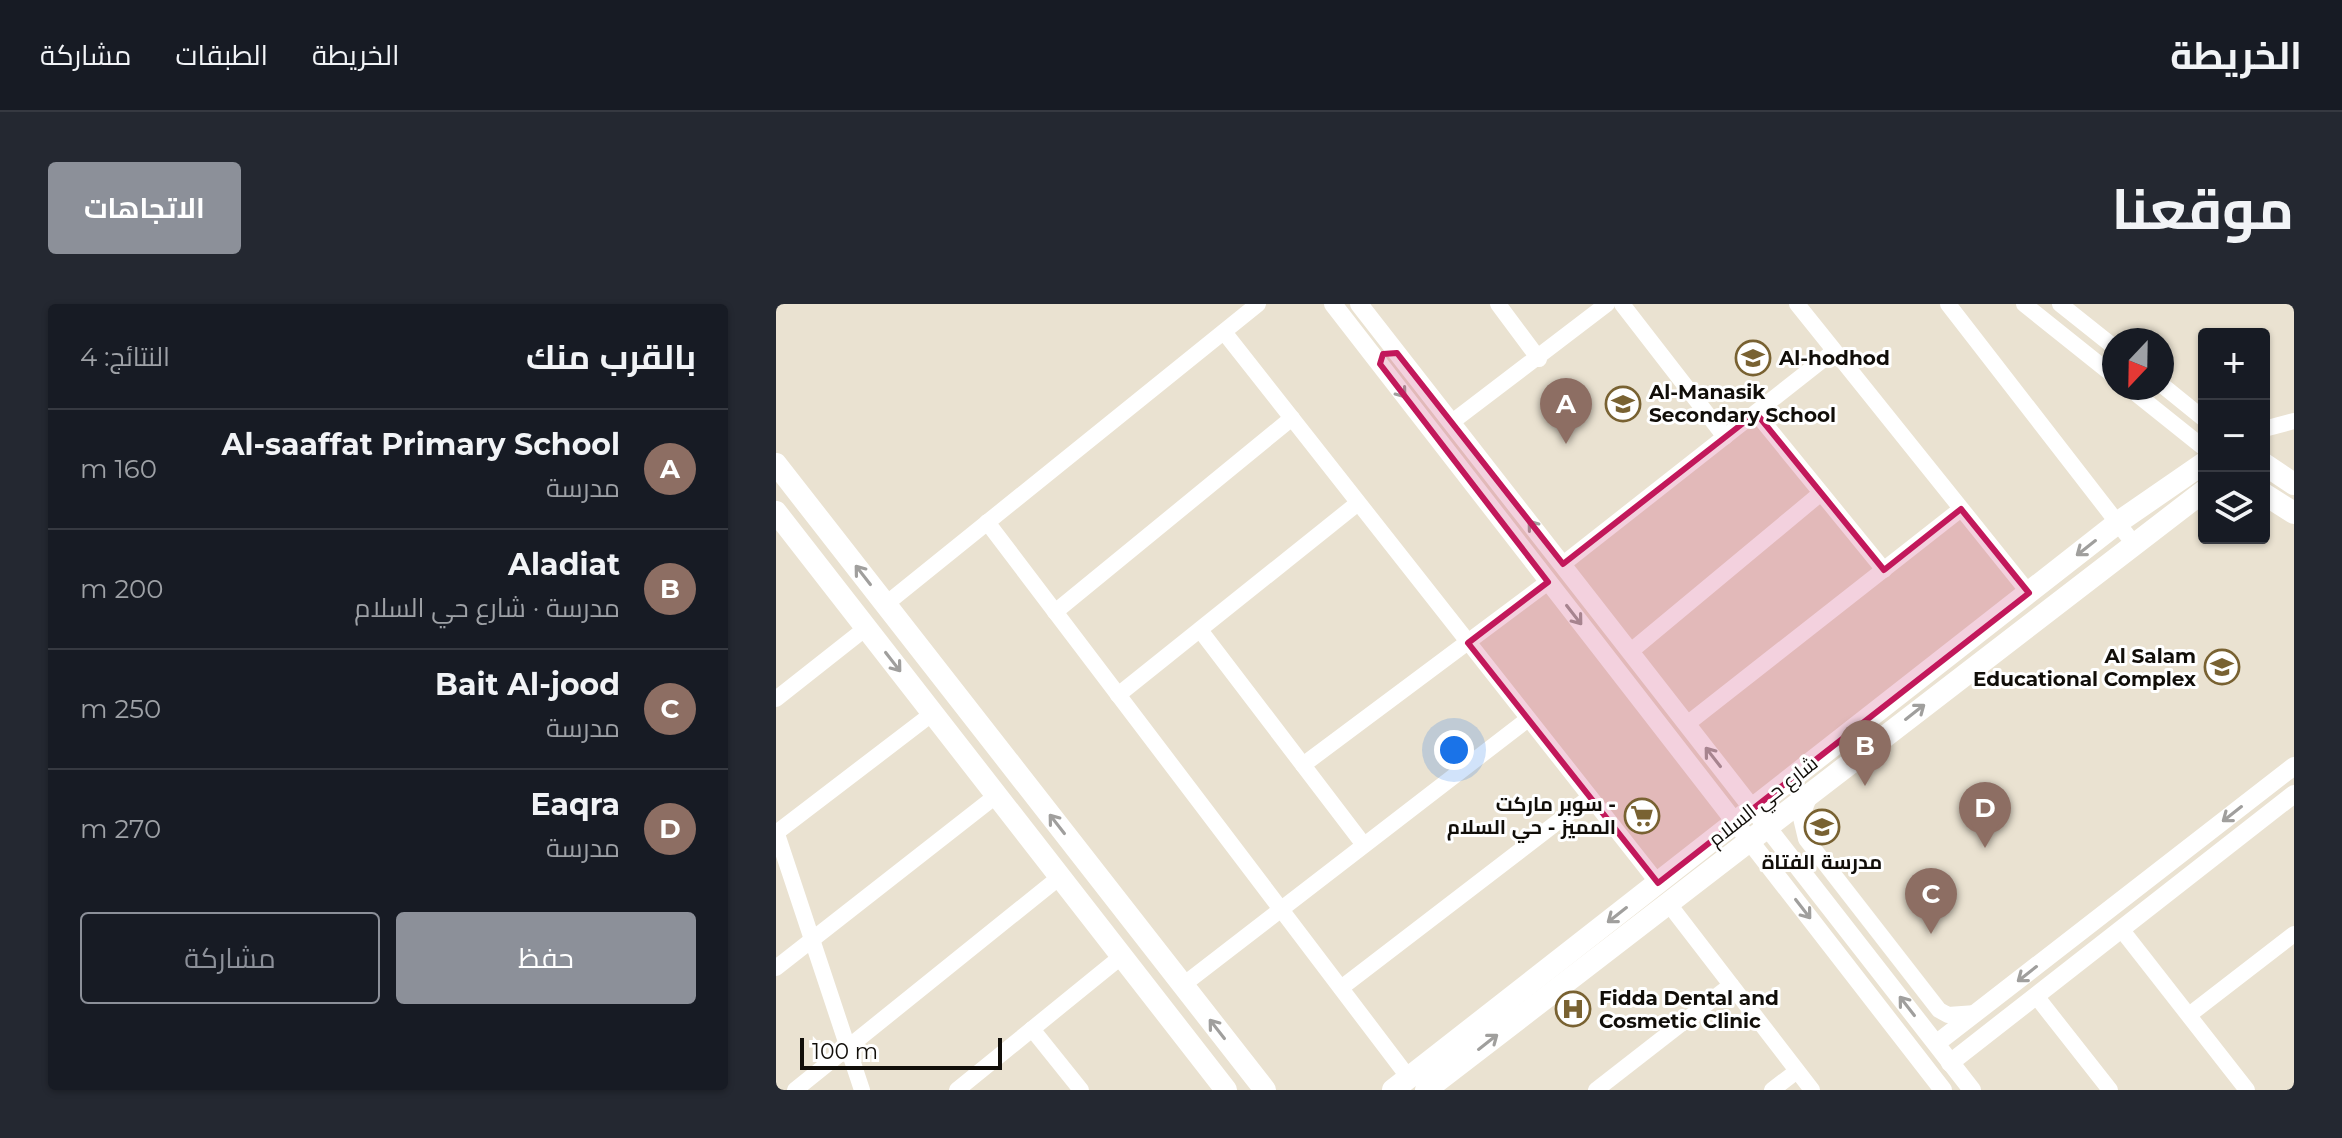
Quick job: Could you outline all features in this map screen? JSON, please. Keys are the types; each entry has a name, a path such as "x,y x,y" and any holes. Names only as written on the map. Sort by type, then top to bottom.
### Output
{"main road":[{"path":"776,464 1265,1090"},
{"path":"2270,468 2294,484"},
{"path":"1709,857 1756,849 1768,826 2134,544 2188,493 2199,472"},
{"name":"شارع حي السلام","path":"1410,1086 1709,857 1730,816 1748,801 2029,593 2120,521 2188,493"},
{"path":"2270,498 2294,513"},
{"path":"776,512 1226,1090"},
{"path":"1091,915 1107,914 1117,900"},
{"path":"1119,953 1126,936 1143,933"}],"street":[{"path":"886,604 1258,304"},
{"path":"1333,304 1943,1090"},
{"path":"1359,304 1972,1090"},
{"path":"1498,304 1539,359"},
{"path":"1452,422 1539,359 1607,304"},
{"path":"1622,304 1725,437"},
{"path":"1797,304 2029,593"},
{"path":"1948,304 2120,521 2134,544"},
{"path":"2024,304 2102,366"},
{"path":"2060,304 2102,337"},
{"path":"1224,332 1590,797 1812,1090"},
{"path":"1367,349 1379,350 1386,337"},
{"path":"1563,564 1834,351"},
{"path":"1380,364 1383,354 1397,353"},
{"path":"2174,395 2198,414"},
{"path":"2144,400 2198,443"},
{"path":"1756,413 1884,570"},
{"path":"1055,612 1292,418"},
{"path":"2270,427 2294,421"},
{"path":"1631,651 1821,493"},
{"path":"1118,695 1358,503"},
{"path":"1687,724 1961,509"},
{"path":"987,522 1341,988 1410,1086"},
{"path":"1303,765 1548,582"},
{"path":"776,699 866,628"},
{"path":"1200,630 1364,845"},
{"path":"862,1090 776,832 933,713"},
{"path":"1183,985 1528,719"},
{"path":"1937,1043 2294,766"},
{"path":"1810,793 1801,818 1806,839 1939,1010 1948,1015 1976,1013"},
{"path":"1950,1063 2294,794"},
{"path":"776,968 997,795"},
{"path":"1341,988 1590,797"},
{"path":"1756,849 1763,849 1770,843 1782,846"},
{"path":"795,1090 1061,876"},
{"path":"2090,925 2088,937 2102,944"},
{"path":"2121,929 2247,1090"},
{"path":"2189,1015 2294,934"},
{"path":"2066,944 2080,946 2082,960"},
{"path":"957,1090 1119,953"},
{"path":"1596,1090 1731,985"},
{"path":"2036,996 2110,1090"},
{"path":"1032,1029 1081,1090"},
{"path":"1772,1090 1797,1071"}],"highlighted area":[{"path":"1397,353 1563,564 1756,413 1884,570 1961,509 2029,593 1658,883 1468,643 1548,582 1380,364 1383,354"}],"place":[{"name":"Al-hodhod","path":"1753,358"},
{"name":"Al-Manasik Secondary School","path":"1623,404"},
{"name":"Al-saaffat Primary School","path":"1566,444"},
{"name":"Al Salam Educational Complex","path":"2222,667"},
{"name":"Aladiat","path":"1865,786"},
{"name":"سوبر ماركت - المميز - حي السلام","path":"1642,816"},
{"name":"مدرسة الفتاة","path":"1822,827"},
{"name":"Eaqra","path":"1985,848"},
{"name":"Bait Al-jood","path":"1931,934"},
{"name":"Fidda Dental and Cosmetic Clinic","path":"1573,1009"}]}
